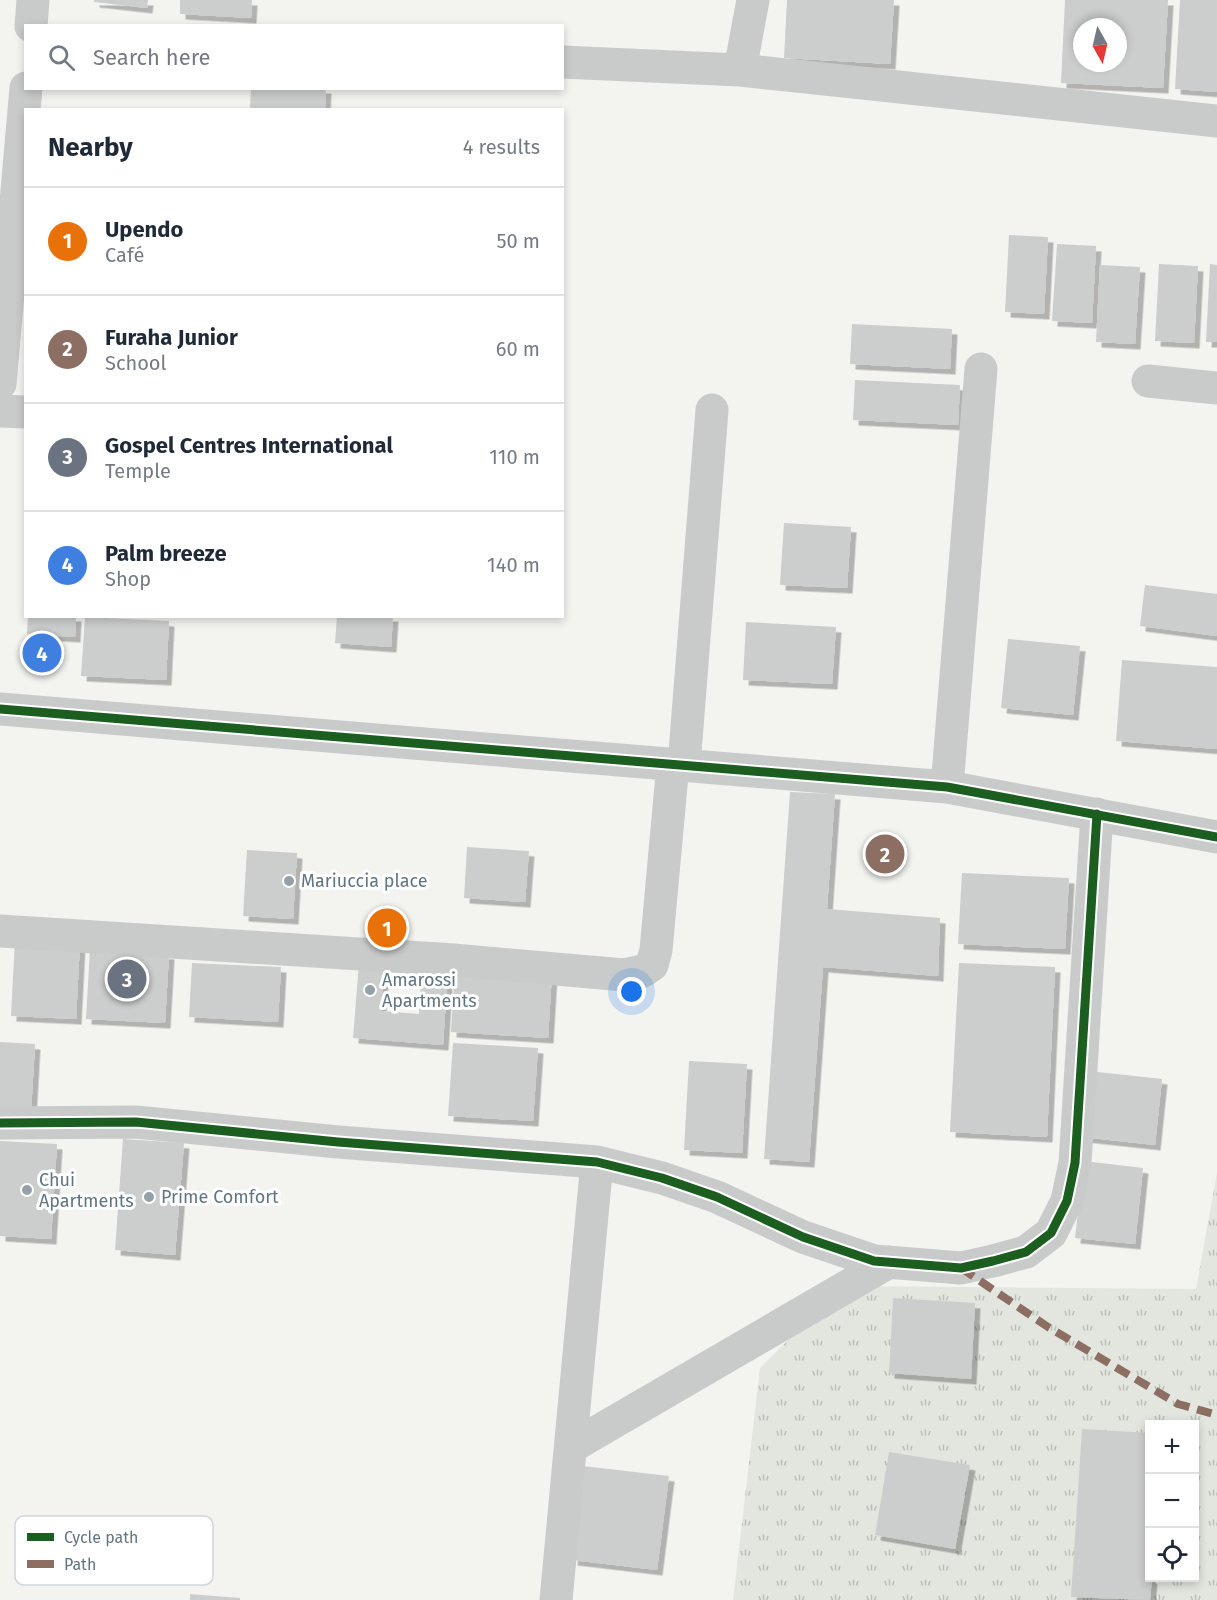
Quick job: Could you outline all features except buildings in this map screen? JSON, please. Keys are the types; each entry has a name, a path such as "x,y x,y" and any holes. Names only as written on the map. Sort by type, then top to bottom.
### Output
{"street":[{"path":"32,24 33,0"},
{"path":"740,70 753,0"},
{"path":"564,62 740,70 1217,121"},
{"path":"24,108 26,90"},
{"path":"0,384 24,111"},
{"path":"947,787 981,369"},
{"path":"1148,381 1217,388"},
{"path":"0,931 454,960 624,975 643,971 652,965 656,950 679,765 712,410"},
{"path":"0,411 24,412"},
{"path":"0,709 947,787 1217,837"},
{"path":"0,1123 136,1122 338,1142 597,1162 662,1178 717,1197 802,1238 874,1261 961,1268 1026,1252 1051,1233 1067,1201 1075,1163 1097,814"},
{"path":"556,1600 597,1162"},
{"path":"571,1447 889,1262"}],"green space":[{"path":"1217,1173 1217,1600 733,1600 760,1368 843,1286 1196,1289"}],"marked path":[{"path":"961,1268 1048,1327 1178,1404 1217,1415"}],"cycle path":[{"path":"0,709 947,787 1217,837"},
{"path":"0,1123 136,1122 338,1142 597,1162 662,1178 717,1197 803,1237 874,1261 961,1268 1026,1252 1051,1233 1067,1201 1075,1163 1097,814"}],"place":[{"name":"Palm breeze","path":"42,653"},
{"name":"Furaha Junior","path":"885,854"},
{"name":"Mariuccia place","path":"289,881"},
{"name":"Upendo","path":"387,928"},
{"name":"Gospel Centres International","path":"127,979"},
{"name":"Amarossi Apartments","path":"370,990"},
{"name":"Chui Apartments","path":"27,1190"},
{"name":"Prime Comfort","path":"149,1197"}]}
